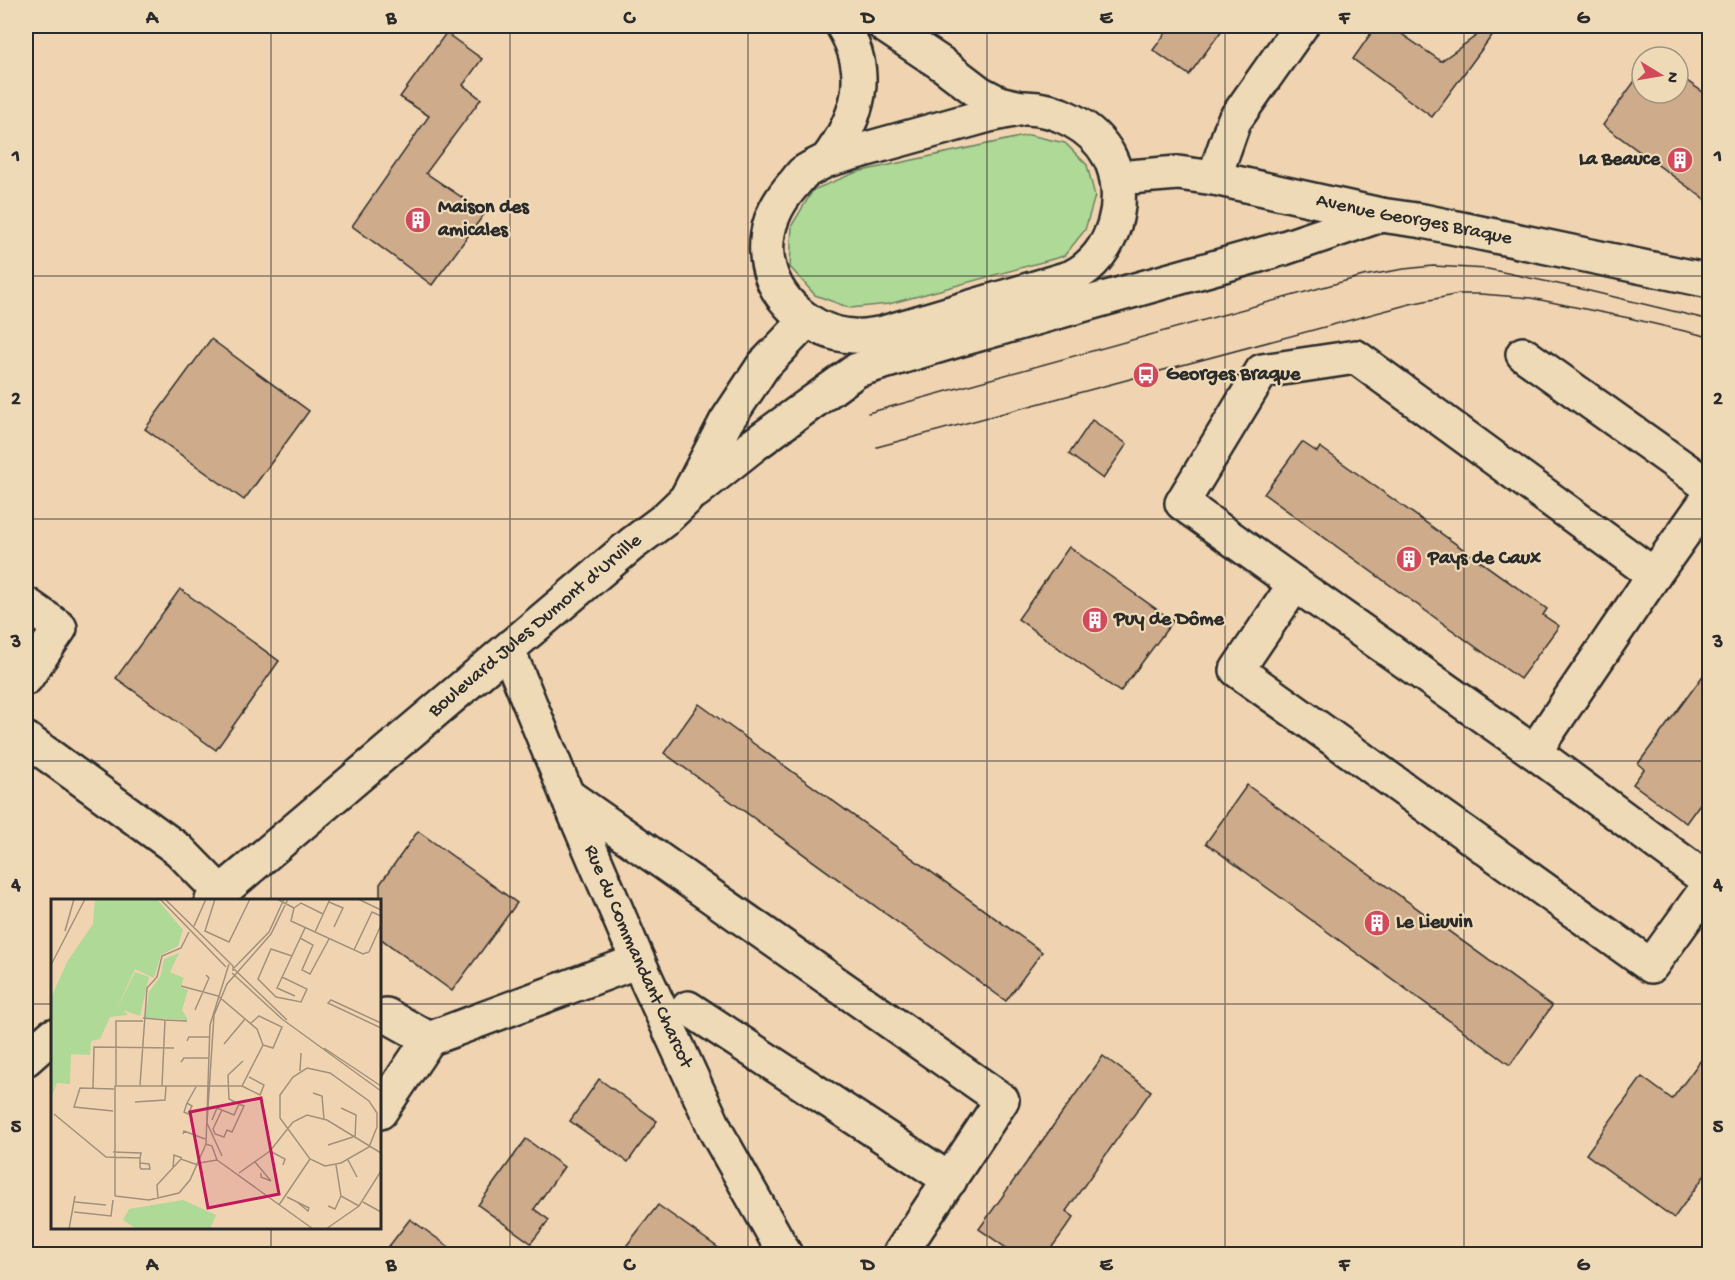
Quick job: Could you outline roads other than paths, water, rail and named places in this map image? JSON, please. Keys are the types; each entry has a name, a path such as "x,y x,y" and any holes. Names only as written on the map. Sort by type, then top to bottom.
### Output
{"street":[{"path":"827,160 850,124 860,82 857,53 843,26"},
{"path":"885,26 980,93 999,103 1023,108"},
{"path":"1215,178 1234,121 1301,26"},
{"path":"1023,108 1035,108 1071,119 1095,137 1108,155 1117,178 1118,206 1112,234 1102,252 1090,265 1072,277 880,334 854,337 836,333 807,320 780,294 773,280 765,249 770,221 781,199 803,173 827,160 989,115 1023,108"},
{"name":"Avenue Georges Braque","path":"1117,178 1178,173 1215,178 1381,215 1423,221 1710,281"},
{"path":"686,499 755,444 857,370 1284,248 1381,215"},
{"path":"1066,310 1072,277"},
{"name":"Boulevard Jules Dumont d'Urville","path":"26,739 179,850 216,897 632,543 664,520 686,499 726,422 763,366 807,320"},
{"path":"880,334 912,354"},
{"path":"1523,354 1710,487"},
{"path":"1295,584 1237,670 1651,966 1710,883 1534,752 1182,503 1262,371 1356,357 1654,575"},
{"path":"1534,752 1710,496"},
{"path":"26,604 60,628 26,678"},
{"name":"Rue du Commandant Charcot","path":"508,650 638,961 717,1133 785,1254"},
{"path":"567,795 1002,1100 900,1254"},
{"path":"381,1111 429,1039 638,961"},
{"path":"688,1008 950,1180"},
{"path":"381,1017 386,1015 429,1039"},
{"path":"26,1059 51,1037"}],"tram line":[{"path":"868,413 1363,276 1404,269 1433,266 1488,269 1710,320"},
{"path":"877,447 1410,304 1459,294 1531,298 1710,337"}],"place":[{"name":"La Beauce","path":"1680,160"},
{"name":"Maison des amicales","path":"418,220"},
{"name":"Georges Braque","path":"1146,375"},
{"name":"Pays de Caux","path":"1409,559"},
{"name":"Puy de Dôme","path":"1095,620"},
{"name":"Le Lieuvin","path":"1377,923"}]}
